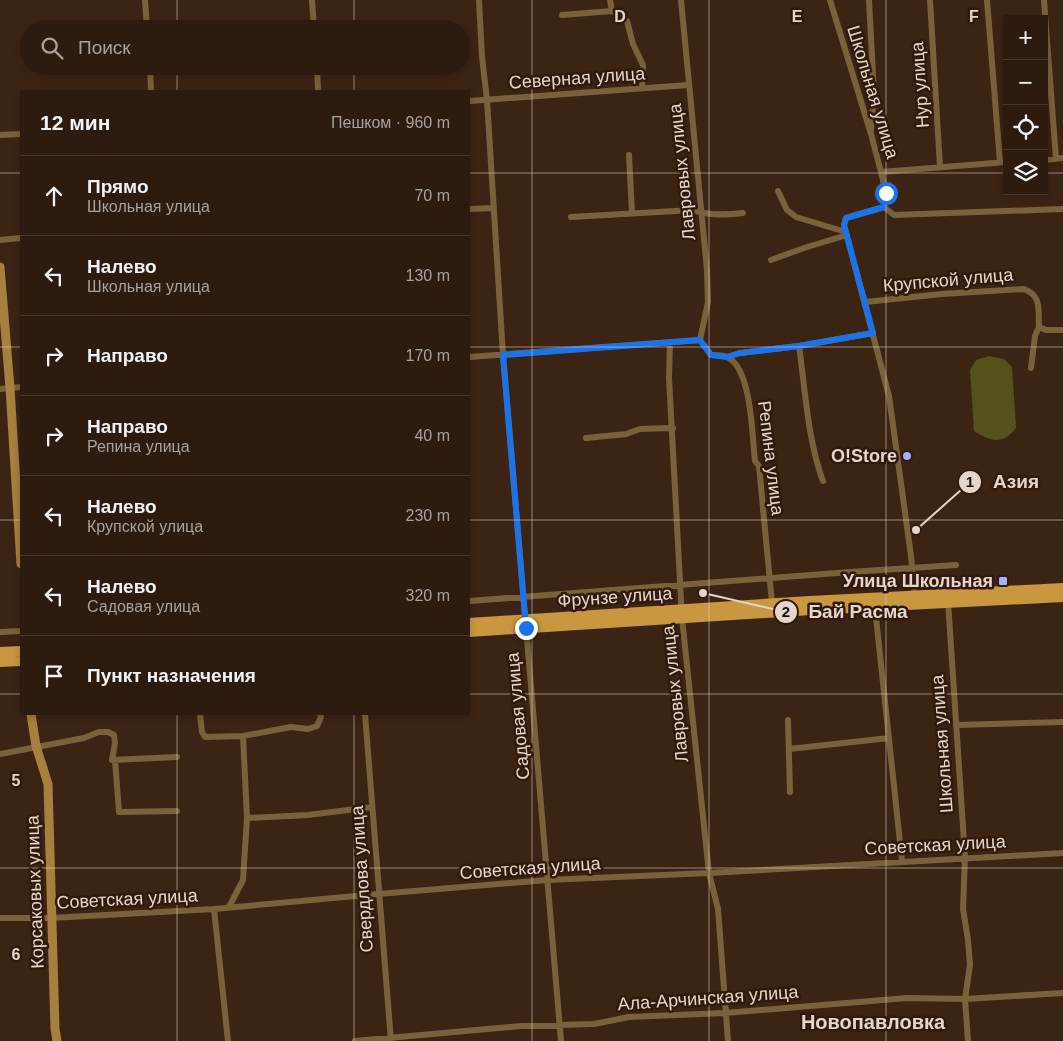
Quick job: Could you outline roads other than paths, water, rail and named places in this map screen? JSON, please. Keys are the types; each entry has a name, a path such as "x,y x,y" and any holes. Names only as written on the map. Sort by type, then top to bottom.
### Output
{"main road":[{"name":"Фрунзе улица","path":"682,614 772,603 915,601 1063,588"},
{"name":"Фрунзе улица","path":"948,599 1063,598"},
{"name":"Фрунзе улица","path":"470,632 525,624 682,614 875,608 915,601"},
{"name":"Фрунзе улица","path":"470,623 525,624"},
{"path":"0,652 20,651"},
{"path":"0,662 20,661"}],"street":[{"path":"146,0 147,20"},
{"path":"312,0 313,20"},
{"name":"Садовая улица","path":"479,0 503,355 562,1041"},
{"path":"610,0 612,11"},
{"name":"Лавровых улица","path":"681,0 702,213 708,302 700,340"},
{"name":"Школьная улица","path":"830,0 881,172 886,193 884,207"},
{"path":"869,0 874,94 871,134"},
{"name":"Нур улица","path":"930,0 940,167"},
{"path":"881,172 1003,162 988,0"},
{"path":"1044,0 1060,159"},
{"path":"562,15 612,11 626,20 633,44 643,66 642,88"},
{"path":"150,75 151,90"},
{"path":"317,75 318,90"},
{"name":"Северная улица","path":"470,101 688,85"},
{"path":"0,135 20,134"},
{"path":"629,155 632,213"},
{"path":"778,191 787,210 796,217 846,234"},
{"path":"915,601 889,396 846,234 844,225 846,218 884,207 894,215 1063,209"},
{"path":"470,209 494,208"},
{"path":"571,217 693,210 722,215 744,213"},
{"path":"772,260 846,234"},
{"path":"0,240 20,238"},
{"path":"0,267 20,548"},
{"name":"Крупской улица","path":"865,302 942,294 1024,289 1032,292 1037,298 1039,326"},
{"path":"1031,368 1035,336 1039,326 1046,330 1063,330"},
{"path":"727,357 740,353 799,346 873,333"},
{"path":"470,357 700,340"},
{"name":"Репина улица","path":"700,340 711,355 727,357 742,373 748,396 755,461 759,466 772,603"},
{"name":"Лавровых улица","path":"670,342 669,378 682,614 709,873 718,909 728,1041"},
{"path":"799,346 811,433 818,468 823,481"},
{"path":"0,389 20,387"},
{"path":"586,438 626,434 640,429 673,428"},
{"path":"470,601 956,566"},
{"name":"Школьная улица","path":"948,599 965,857 963,909 970,965 965,999 968,1041"},
{"path":"875,608 902,861"},
{"path":"0,632 20,631"},
{"name":"Корсаковых улица","path":"32,715 36,746 48,784 51,918 57,1041"},
{"path":"200,715 202,732 205,737 243,736 291,726 308,729 317,726 320,715"},
{"name":"Свердлова улица","path":"365,715 391,1040"},
{"path":"788,720 790,792"},
{"path":"956,725 1063,722"},
{"path":"0,754 84,738 99,732 108,732 114,735 115,744 112,760 115,760 119,812 177,811"},
{"path":"229,907 243,880 247,818 243,736"},
{"path":"789,749 889,738"},
{"path":"115,760 177,757"},
{"path":"247,818 308,815 372,807"},
{"name":"Советская улица","path":"0,918 51,918 214,909 547,880 1063,853"},
{"path":"214,909 228,1041"},
{"name":"Ала-Арчинская улица","path":"355,1041 391,1040 521,1026 594,1024 629,1017 725,1013 907,998 965,999 1063,992"}],"place":[{"name":"O!Store","path":"907,456"},
{"name":"Азия","path":"916,530"},
{"name":"Улица Школьная","path":"1003,581"},
{"name":"Бай Расма","path":"703,593"}],"district":[{"name":"Новопавловка","path":"873,1022"}]}
